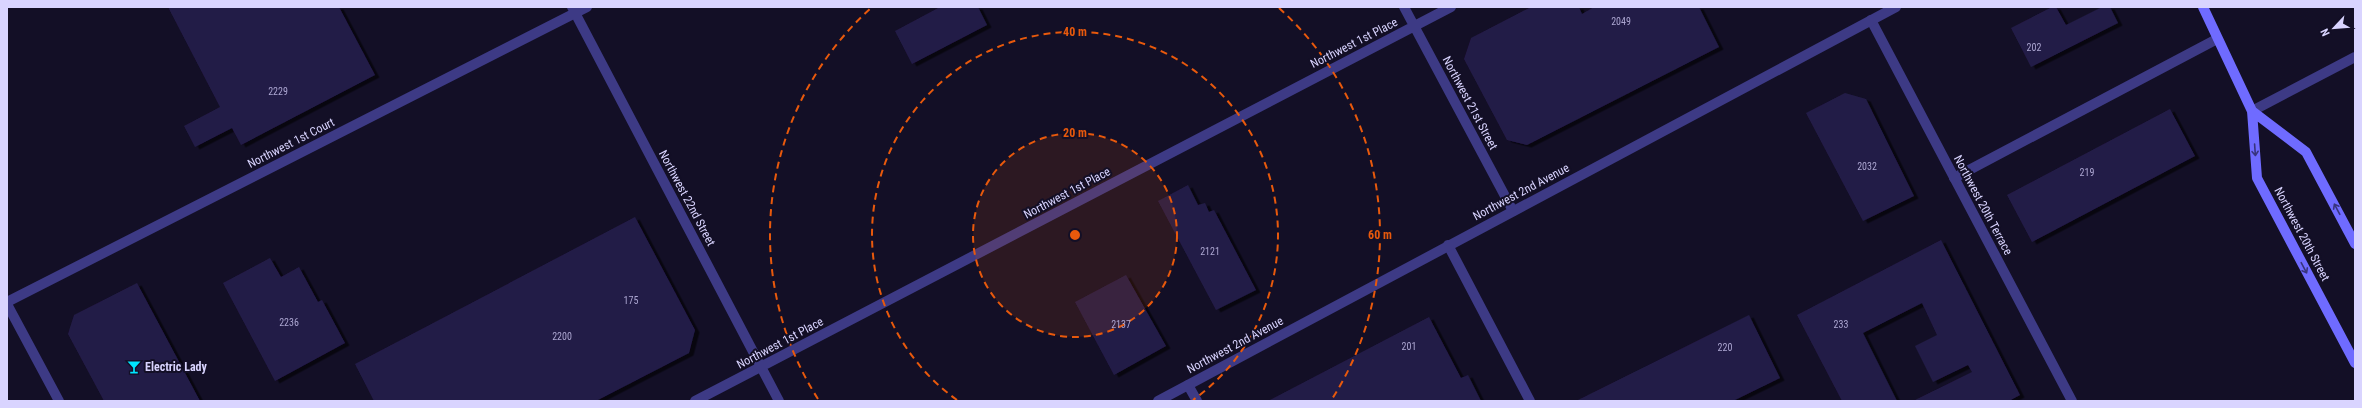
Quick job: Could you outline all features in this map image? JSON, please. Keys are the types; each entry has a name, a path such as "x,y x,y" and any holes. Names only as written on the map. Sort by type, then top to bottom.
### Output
{"main road":[{"name":"Northwest 20th Street","path":"2203,7 2252,111 2257,178 2355,363"},
{"name":"Northwest 20th Street","path":"2252,111 2306,152 2355,244"}],"street":[{"name":"Northwest 1st Court","path":"7,303 574,10 587,7"},
{"name":"Northwest 21st Street","path":"1404,7 1513,211"},
{"name":"Northwest 1st Place","path":"695,401 1451,7"},
{"name":"Northwest 2nd Avenue","path":"1158,401 1896,7"},
{"name":"Northwest 22nd Street","path":"574,10 779,401"},
{"name":"Northwest 20th Terrace","path":"1871,20 2072,401"},
{"path":"1954,178 2217,39"},
{"path":"2252,111 2355,57"},
{"path":"1448,245 1530,401"},
{"path":"7,303 59,401"},
{"path":"1188,385 1197,401"}],"building":[{"path":"168,7 339,7 375,75 241,145 232,128 195,147 184,126 220,107"},
{"path":"940,7 978,7 987,25 912,64 895,31"},
{"path":"1531,7 1579,7 1582,14 1594,7 1699,7 1719,47 1527,145 1507,140 1464,59 1471,38"},
{"path":"2052,7 2056,7 2066,25 2102,7 2110,7 2118,23 2031,67 2011,28"},
{"path":"1845,93 1866,99 1914,196 1863,221 1806,113"},
{"path":"2170,109 2195,156 2032,242 2007,195"},
{"path":"1188,185 1198,205 1205,203 1209,212 1214,210 1256,290 1216,310 1158,201"},
{"path":"635,217 695,330 689,353 596,401 374,401 355,364"},
{"path":"1941,240 2020,395 2009,401 1913,401 1972,372 1968,365 1933,382 1915,346 1937,335 1922,303 1863,333 1897,401 1842,401 1797,315"},
{"path":"270,258 281,277 299,267 318,302 322,300 345,343 275,381 223,283"},
{"path":"1126,275 1166,346 1114,375 1075,302"},
{"name":"Electric Lady","path":"137,283 200,401 104,401 68,334 74,315"},
{"path":"1749,315 1780,378 1733,401 1576,401"},
{"path":"1429,317 1461,378 1468,375 1481,401 1268,401"}],"place":[{"name":"Electric Lady","path":"134,367"}]}
